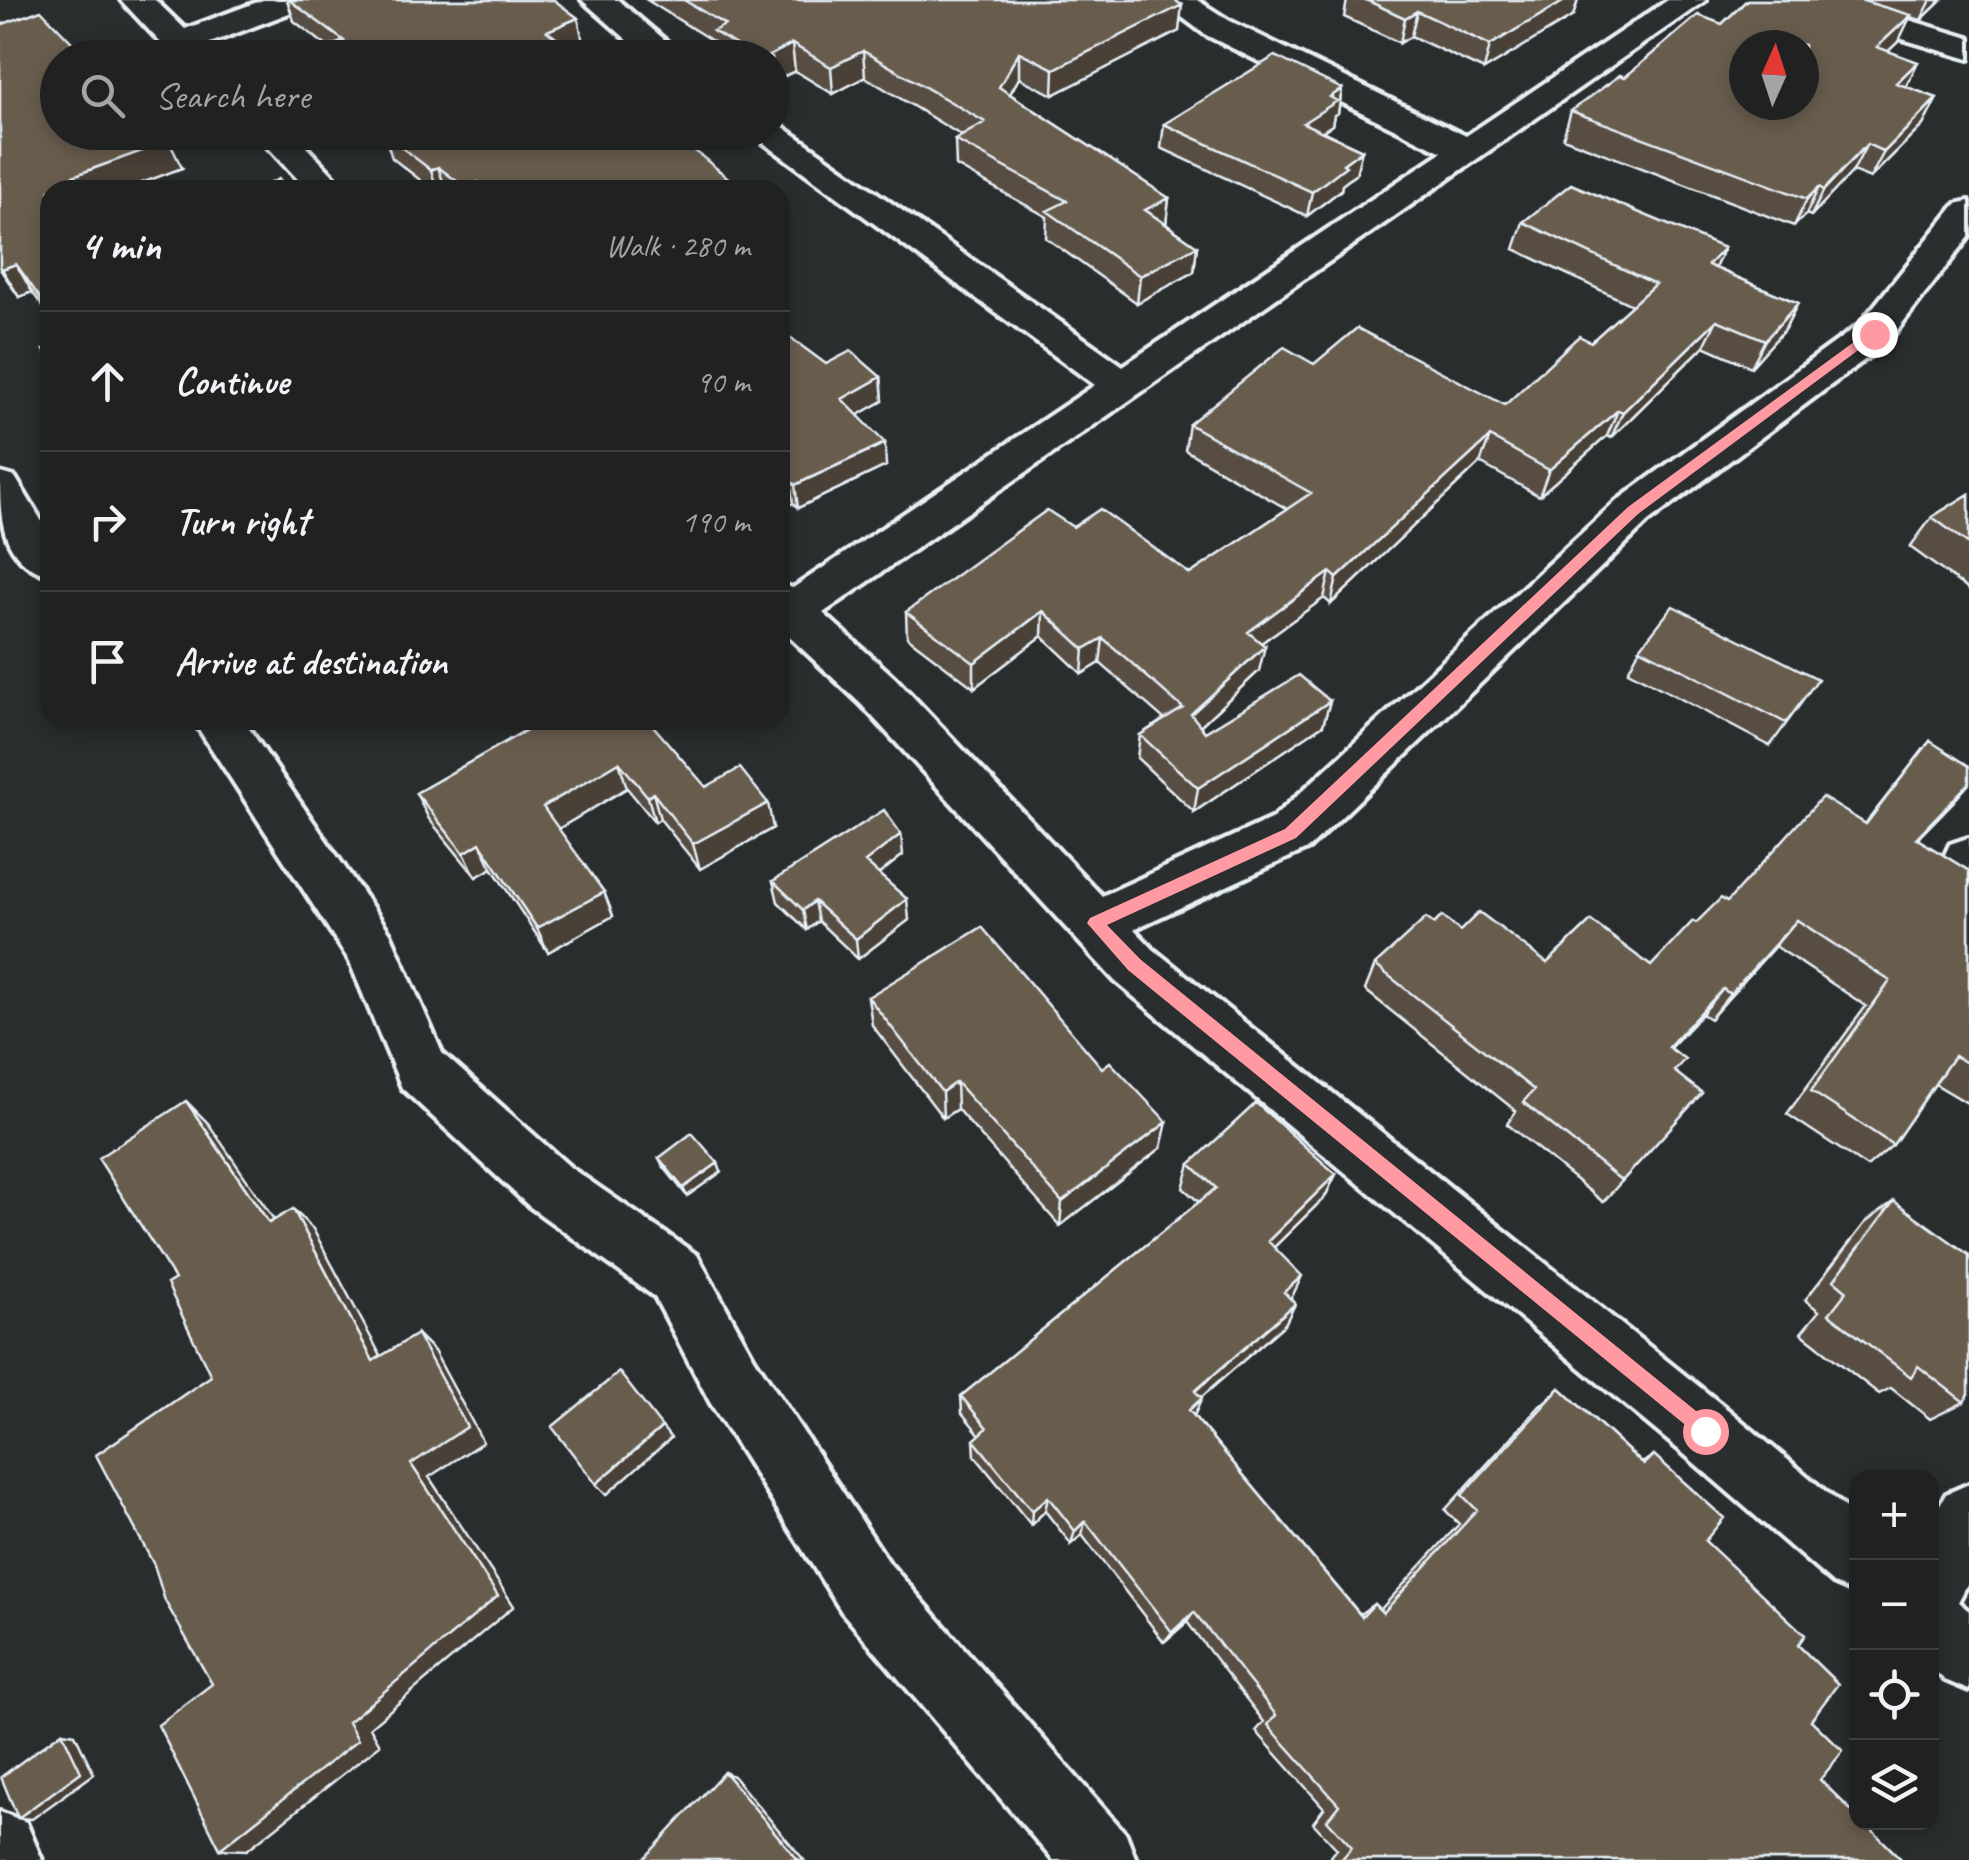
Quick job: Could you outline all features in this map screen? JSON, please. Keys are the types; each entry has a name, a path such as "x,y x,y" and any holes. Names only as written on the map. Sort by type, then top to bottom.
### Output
{"street":[{"path":"137,0 177,40"},
{"path":"208,40 293,0"},
{"path":"598,0 647,40"},
{"path":"1174,0 1218,28 1468,151"},
{"path":"1808,0 1969,49"},
{"path":"790,603 1122,385 1680,2"},
{"path":"790,149 1122,385"},
{"path":"289,150 319,180"},
{"path":"1095,923 1291,834 1633,511 1874,334 1969,212"},
{"path":"0,488 40,551"},
{"path":"790,610 878,692 1134,964 1705,1431 1849,1554"},
{"path":"224,730 372,949 422,1070 550,1188 676,1276 732,1380 866,1588 1100,1860"},
{"path":"1939,1570 1969,1517"},
{"path":"1939,1630 1969,1656"},
{"path":"0,1848 6,1860"}],"building":[{"path":"289,0 554,0 578,18 547,31 559,40 343,40"},
{"path":"684,0 1174,0 1182,5 1054,69 1019,52 999,87 1169,198 1145,210 1197,246 1140,276 1047,211 1067,201 955,140 985,122 863,51 831,67 790,45 790,40 728,40 713,31 725,25"},
{"path":"1366,0 1566,0 1490,45 1417,11 1405,18"},
{"path":"1747,0 1860,0 1911,15 1877,47 1918,62 1896,83 1937,98 1884,152 1867,144 1824,190 1819,187 1807,199 1571,111 1620,75 1625,77 1698,15 1722,24"},
{"path":"41,10 70,40 40,40 40,150 144,150 70,177 73,180 40,180 40,298 16,264 2,269 0,266 0,25"},
{"path":"1275,56 1342,89 1330,97 1337,101 1303,123 1362,150 1312,192 1164,124"},
{"path":"405,150 694,150 731,180 455,180 438,167 431,170"},
{"path":"1571,184 1724,248 1708,265 1798,303 1765,340 1717,320 1623,412 1618,410 1549,470 1490,437 1337,578 1330,572 1248,632 1265,646 1191,714 1205,732 1299,675 1330,701 1198,788 1140,735 1183,708 1103,638 1084,649 1043,611 974,663 906,612 1047,510 1073,527 1100,509 1190,574 1311,493 1189,424 1284,347 1314,364 1357,328 1505,405 1579,336 1591,342 1655,284 1523,222"},
{"path":"790,337 826,364 851,351 881,377 842,399 885,443 795,485 790,480"},
{"path":"1969,494 1969,544 1932,517"},
{"path":"1673,606 1818,679 1786,723 1640,648"},
{"path":"526,730 657,730 706,787 740,768 768,803 693,844 653,793 648,797 619,762 543,807 604,892 537,928 480,843 464,853 416,793"},
{"path":"1930,741 1969,766 1969,783 1916,838 1969,871 1969,1064 1954,1056 1893,1145 1811,1091 1890,981 1797,920 1730,994 1723,989 1668,1047 1685,1059 1674,1071 1702,1093 1622,1181 1523,1102 1534,1090 1375,965 1426,918 1434,924 1442,916 1460,931 1479,912 1547,963 1591,921 1651,966 1693,921 1696,923 1721,898 1727,902 1822,797 1866,824"},
{"path":"884,810 901,834 865,862 907,899 856,939 814,901 803,910 773,881"},
{"path":"982,927 1102,1068 1110,1062 1167,1122 1062,1202 956,1082 942,1092 868,997"},
{"path":"186,1101 269,1223 293,1209 373,1361 417,1334 467,1427 411,1464 498,1596 348,1722 358,1740 220,1849 158,1725 212,1684 165,1601 154,1565 96,1455 211,1376 167,1284 175,1279 98,1158"},
{"path":"1256,1103 1336,1174 1268,1241 1302,1276 1284,1292 1295,1304 1195,1391 1202,1398 1189,1410 1362,1617 1374,1604 1383,1613 1477,1510 1462,1495 1560,1388 1644,1465 1654,1455 1724,1518 1705,1541 1805,1635 1798,1645 1838,1684 1811,1720 1843,1751 1820,1780 1849,1808 1849,1830 1872,1830 1902,1860 1341,1860 1352,1847 1327,1820 1339,1805 1268,1725 1276,1715 1194,1612 1172,1632 1085,1521 1075,1531 1048,1497 1032,1511 974,1440 987,1428 961,1396 1216,1188 1190,1164"},
{"path":"692,1133 718,1163 683,1188 659,1158"},
{"path":"1894,1201 1969,1255 1969,1394 1964,1402 1918,1366 1911,1377 1829,1314 1847,1291 1834,1280"},
{"path":"619,1372 662,1427 596,1484 552,1427"},
{"path":"62,1732 81,1772 18,1818 1,1777"},
{"path":"724,1772 798,1860 643,1860"}],"route":[{"path":"1705,1431 1134,964 1095,923 1291,834 1633,511 1874,334"}]}
